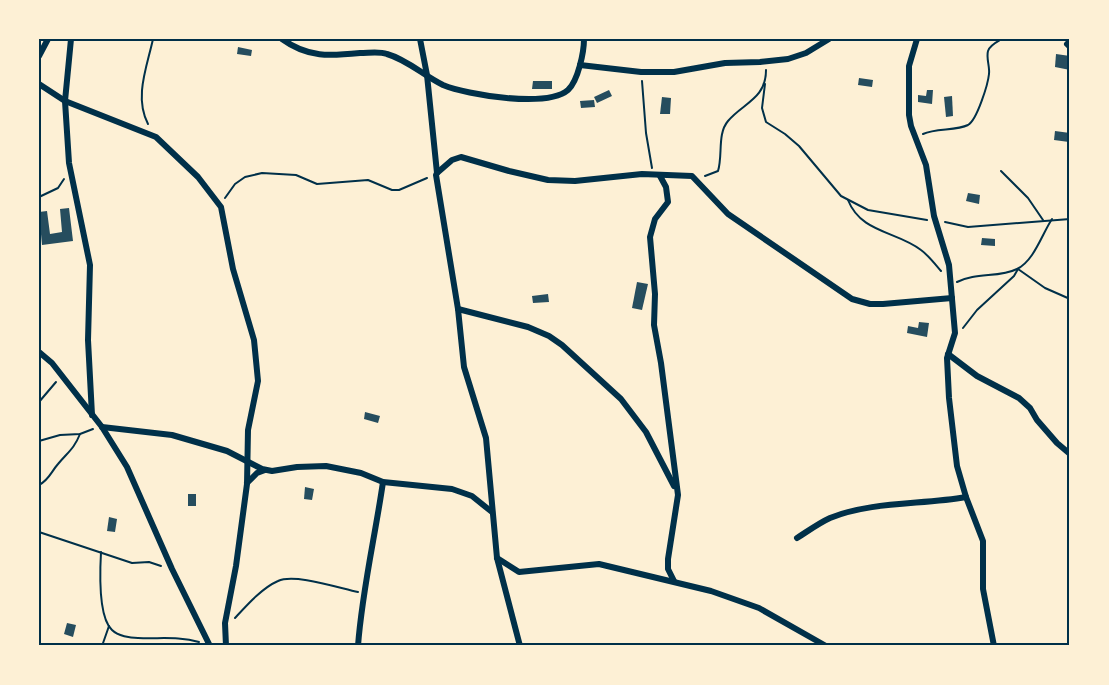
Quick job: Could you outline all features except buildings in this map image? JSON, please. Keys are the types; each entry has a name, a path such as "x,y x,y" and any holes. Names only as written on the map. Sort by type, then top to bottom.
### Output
{"street":[{"path":"39,56 48,39"},
{"path":"71,39 65,101 69,163 90,265 88,340 92,415"},
{"path":"282,39 303,52 323,55 386,53 442,84 466,92 510,99 562,94 570,88 580,65 584,39"},
{"path":"420,39 427,75 436,174 458,309 464,367 486,438 497,558 520,646"},
{"path":"580,65 641,72 674,72 732,62 788,59 806,53 829,39"},
{"path":"917,39 909,66 909,115 926,165 935,221 947,256 954,320 954,339 948,354 948,398 957,466 983,541 983,589 994,646"},
{"path":"39,84 65,101 156,137 198,177 221,207 233,269 254,340 258,377 254,410 248,430 247,483 237,566 225,628 226,646"},
{"path":"436,174 452,160 461,157 548,180 575,181 616,176 687,175 695,178 728,214 852,299 870,304 883,304 952,298"},
{"path":"657,175 668,194 668,202 655,219 650,237 655,294 654,325 678,495 668,559 668,569 674,581"},
{"path":"458,309 528,327 549,336 576,356 621,399 646,432 678,495"},
{"path":"39,352 63,376 102,427 127,467 207,645"},
{"path":"948,354 977,376 1025,403 1057,443 1070,454"},
{"path":"102,427 172,435 227,451 265,470 326,466 361,473 383,482 452,489 472,496 492,512"},
{"path":"247,483 265,470"},
{"path":"358,646 360,611 383,482"},
{"path":"797,538 830,518 857,511 966,497"},
{"path":"497,558 519,572 599,564 674,581 759,608 826,646"}],"path":[{"path":"153,39 145,66 141,104 146,120 156,137"},
{"path":"915,138 932,130 965,126 970,123 989,74 988,51 991,46 1002,39"},
{"path":"765,62 762,108 766,122 800,146 824,177 841,196 848,200 868,210 968,227 1070,219"},
{"path":"641,72 646,133 657,175"},
{"path":"695,178 718,171 722,132 727,122 748,104 765,84"},
{"path":"39,197 58,188 69,163"},
{"path":"1001,171 1028,198 1043,220"},
{"path":"221,207 228,192 235,184 245,177 262,172 296,175 317,184 368,180 392,190 399,190 436,174"},
{"path":"848,200 859,219 921,250 951,284 974,276 1018,269 1045,288 1070,299"},
{"path":"954,339 977,310 1007,284 1031,256 1052,219"},
{"path":"39,402 50,387 63,376"},
{"path":"39,441 60,435 80,434 102,427"},
{"path":"39,485 48,480 56,465 74,448 80,434"},
{"path":"39,532 132,563 149,562 172,568"},
{"path":"101,552 100,593 109,626 102,646"},
{"path":"225,628 247,605 283,579 295,579 364,594"},
{"path":"109,626 122,636 181,638 207,645"}]}
